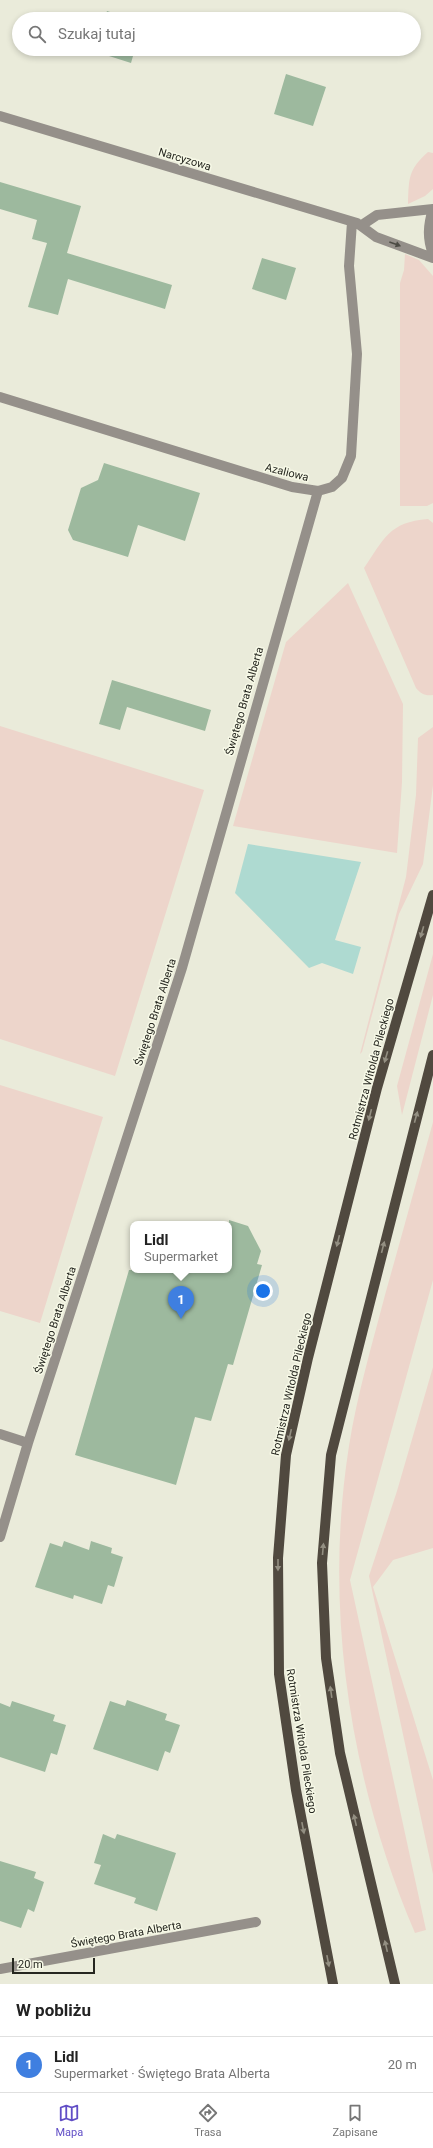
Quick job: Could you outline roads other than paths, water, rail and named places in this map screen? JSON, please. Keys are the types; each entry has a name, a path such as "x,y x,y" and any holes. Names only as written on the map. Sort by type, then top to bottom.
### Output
{"main road":[{"name":"Rotmistrza Witolda Pileckiego","path":"332,1984 296,1790 279,1674 278,1558 286,1456 308,1358 377,1088 433,895"},
{"path":"395,1984 340,1753 326,1658 322,1563 331,1454 433,1055"}],"street":[{"name":"Narcyzowa","path":"0,116 362,225 376,237 433,258"},
{"path":"362,225 377,215 433,209 428,225 428,242 433,254"},
{"name":"Azaliowa","path":"0,397 292,488 318,491 332,487 338,483 347,468 351,456 357,354 349,266 352,222"},
{"name":"Świętego Brata Alberta","path":"0,1537 28,1442 182,968 318,491"},
{"path":"0,1434 28,1442"},
{"name":"Świętego Brata Alberta","path":"0,1969 256,1922"}],"water":[{"path":"248,844 361,862 335,940 361,947 353,974 322,963 309,968 235,893"}],"place":[{"name":"Lidl","path":"181,1319"}]}
